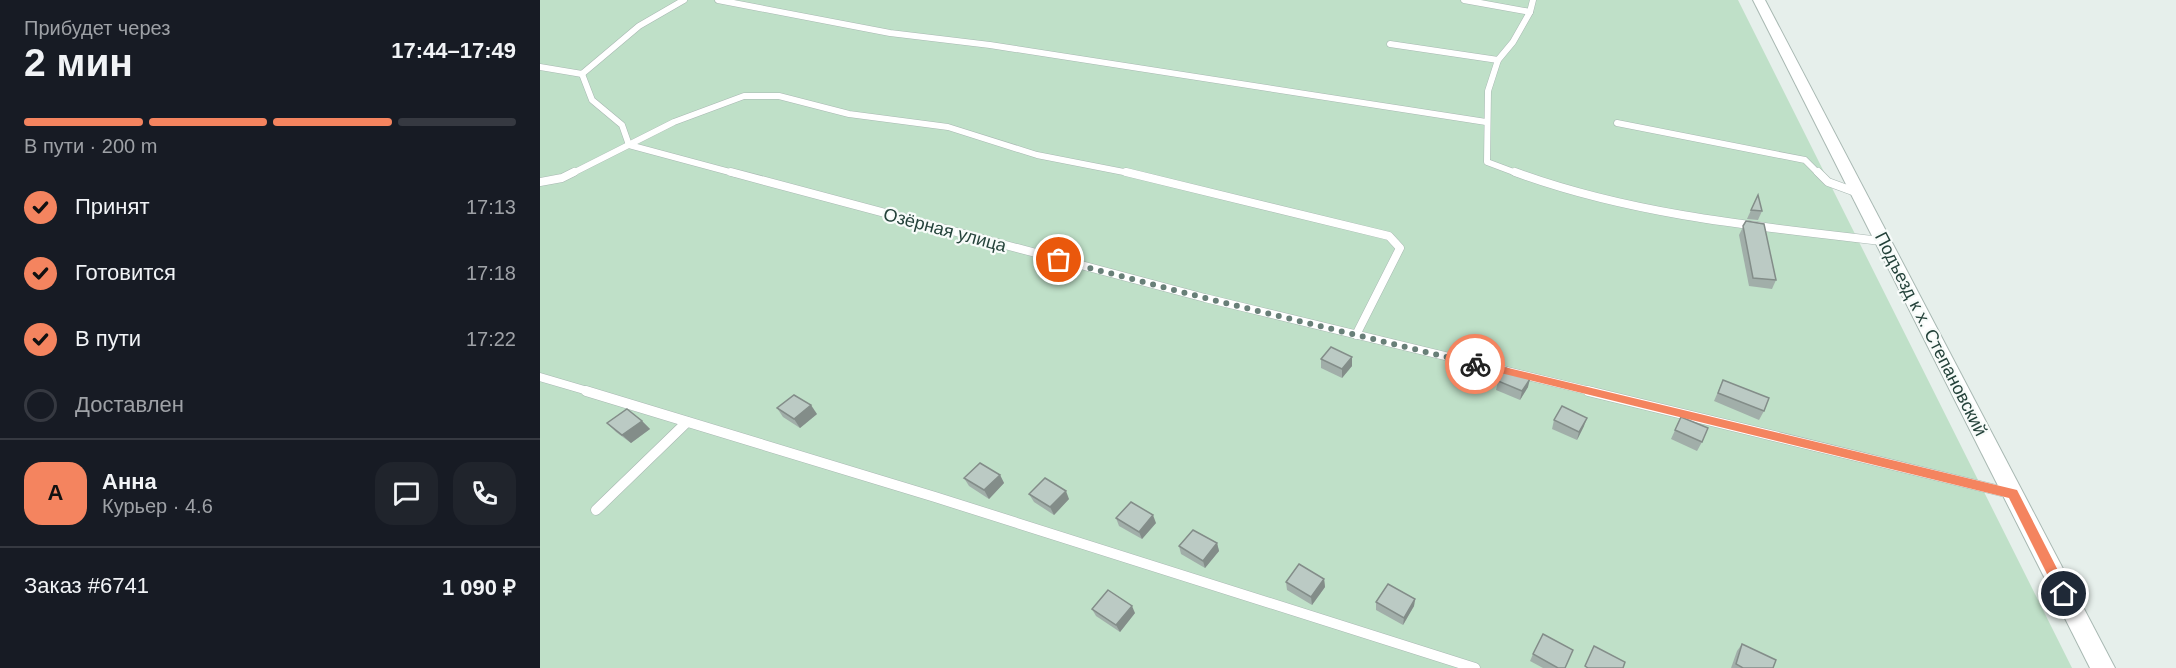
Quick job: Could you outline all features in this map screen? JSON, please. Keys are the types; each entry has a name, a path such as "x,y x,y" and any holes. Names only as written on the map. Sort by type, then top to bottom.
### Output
{"street":[{"name":"Подъезд к х. Степановский","path":"1759,0 2103,668"}],"lane":[{"path":"540,67 582,74 639,26 684,0"},
{"path":"718,0 890,33 990,45 1486,122"},
{"path":"1464,0 1530,12"},
{"path":"1533,0 1530,12 1513,42 1498,60 1488,91 1487,162 1529,179 1603,198 1726,224 1883,241"},
{"path":"1390,44 1498,60"},
{"path":"582,74 592,100 622,125 629,145"},
{"path":"540,182 562,178 674,122 744,96 779,96 849,114 948,127 1037,155 1161,179 1389,237 1400,248 1356,335"},
{"path":"1617,123 1805,160 1828,182 1858,193"},
{"name":"Озёрная улица","path":"629,145 1205,298 2013,494"},
{"path":"540,377 1475,668"},
{"path":"596,510 687,422"}],"green space":[{"path":"540,0 1738,0 2072,668 540,668"}],"building":[{"path":"1758,195 1762,211 1751,210"},
{"path":"1746,221 1764,224 1776,280 1753,278 1743,226"},
{"path":"1331,347 1352,357 1342,369 1321,359"},
{"path":"1506,368 1530,379 1522,391 1498,381"},
{"path":"1723,380 1769,398 1764,411 1718,393"},
{"path":"794,395 811,405 794,419 777,408"},
{"path":"1562,406 1587,418 1579,432 1554,420"},
{"path":"627,409 642,421 622,435 607,423"},
{"path":"1681,417 1708,428 1702,442 1675,430"},
{"path":"980,463 1000,475 984,490 964,478"},
{"path":"1045,478 1066,491 1050,507 1029,494"},
{"path":"1131,502 1153,515 1139,532 1116,518"},
{"path":"1193,530 1217,543 1203,561 1179,546"},
{"path":"1299,564 1324,579 1311,597 1286,582"},
{"path":"1388,584 1415,599 1404,618 1376,602"},
{"path":"1108,590 1132,606 1116,625 1092,609"},
{"path":"1543,634 1573,650 1565,668 1558,668 1533,654"},
{"path":"1742,644 1776,660 1773,668 1743,668 1736,664"},
{"path":"1594,646 1625,662 1623,668 1588,668 1585,666"}],"way so far":[{"path":"1059,260 1475,364"}],"route":[{"path":"1475,364 2013,494 2064,594"}]}
